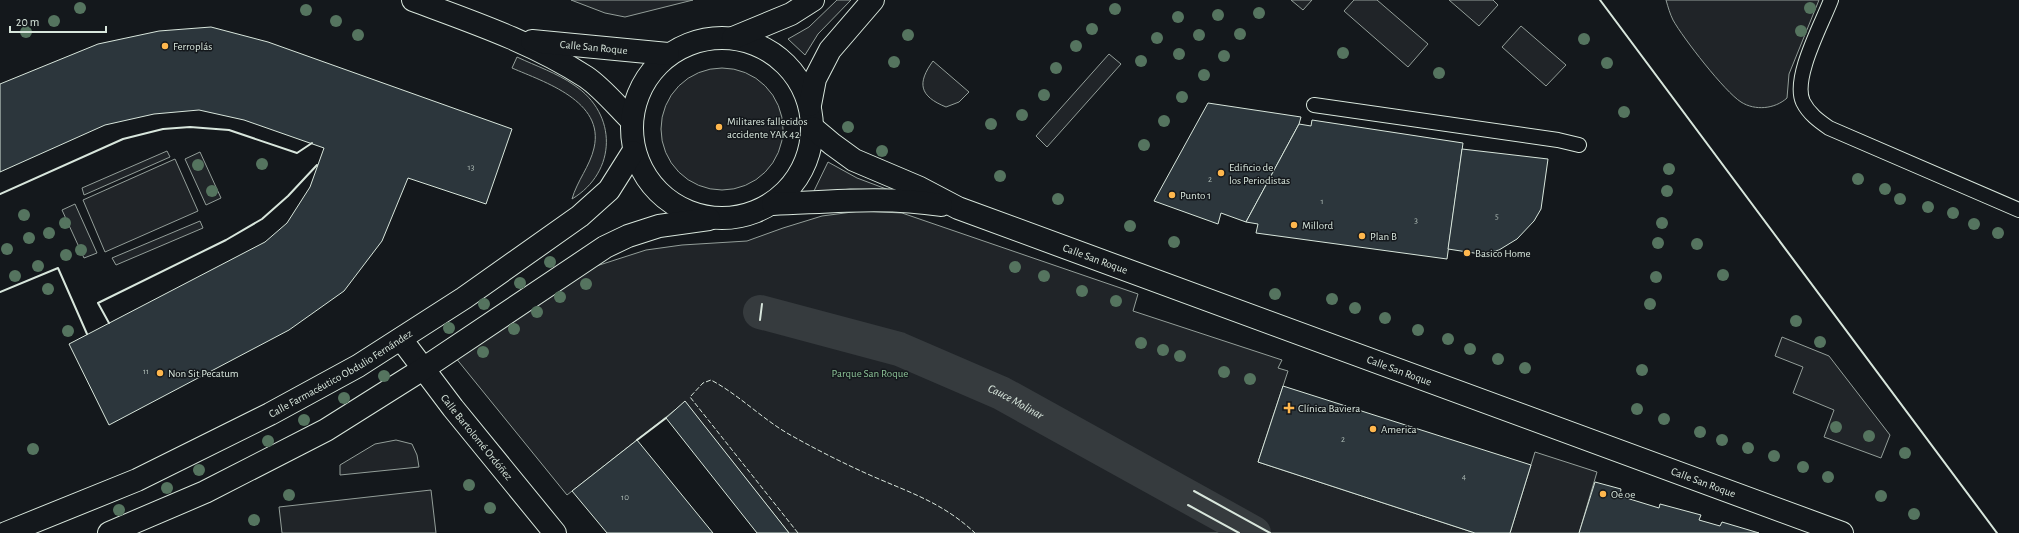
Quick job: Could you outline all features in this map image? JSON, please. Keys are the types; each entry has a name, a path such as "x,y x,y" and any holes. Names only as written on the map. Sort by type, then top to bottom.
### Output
{"street":[{"name":"Calle San Roque","path":"412,0 519,40 587,78 630,119"},
{"path":"733,38 791,14 813,0"},
{"path":"810,106 815,79 830,50 873,0"},
{"path":"109,533 205,492 326,430 423,369 605,247 628,236 658,226 709,219 742,217 772,204 794,183 808,157 813,128 810,106 794,73 789,68 767,49 733,38 699,39 668,54 642,82 630,119 633,152 649,184 676,207 709,219"},
{"name":"Calle San Roque","path":"519,40 668,54"},
{"name":"Calle San Roque","path":"813,128 854,160 920,188 958,208 1842,533"},
{"name":"Calle Farmacéutico Obdulio Fernández","path":"6,533 137,480 201,449 358,366 464,298 580,216 609,190 633,152"},
{"name":"Calle San Roque","path":"772,204 865,199 916,201 958,208"},
{"name":"Calle Bartolomé Ordóñez","path":"401,339 423,369 555,533"}],"lane":[{"path":"1832,0 1808,57 1800,88 1803,101 1812,116 1829,128 2019,210"},
{"path":"1314,105 1579,144"}],"green space":[{"path":"571,0 693,0 625,17 605,13"},
{"path":"837,0 851,0 818,34 805,55 788,39 809,27"},
{"path":"1291,0 1312,0 1303,10"},
{"path":"1354,0 1377,0 1428,44 1408,67 1344,11"},
{"path":"1449,0 1493,0 1498,5 1479,26"},
{"path":"1666,0 1819,0 1789,74 1787,98 1777,105 1765,108 1752,107 1741,102 1725,88 1686,39 1673,20"},
{"path":"1521,26 1566,65 1546,86 1502,47"},
{"path":"1109,54 1121,64 1047,147 1036,136"},
{"path":"517,57 554,73 574,85 588,97 599,111 605,127 606,143 604,159 597,174 587,188 572,199 590,161 594,148 595,132 590,118 581,106 555,87 512,68"},
{"path":"933,61 969,92 959,102 946,107 937,103 926,93 923,88 924,76"},
{"path":"722,68 734,69 745,73 756,78 765,86 773,95 778,106 782,117 782,141 778,152 773,163 765,172 756,180 745,185 734,189 722,190 710,189 699,185 688,180 679,172 671,163 666,152 662,141 661,129 662,117 666,106 671,95 679,86 688,78 699,73 710,69"},
{"path":"167,151 170,157 84,195 82,188"},
{"path":"200,152 221,198 206,205 185,159"},
{"path":"175,159 198,211 105,252 83,200"},
{"path":"828,162 857,178 889,190 850,189 813,193"},
{"path":"75,204 97,253 84,258 62,210"},
{"name":"Parque San Roque","path":"860,211 902,213 1138,294 1133,311 1282,360 1278,368 1288,371 1258,462 1475,533 789,533 685,402 567,495 455,357 587,269 646,250 682,245 747,241 822,216"},
{"path":"200,221 203,228 116,265 112,258"},
{"path":"1782,337 1829,356 1890,435 1881,458 1824,437 1834,410 1793,393 1803,367 1775,356"},
{"path":"396,440 412,444 417,455 419,467 340,475 340,465 375,444"},
{"path":"1535,452 1597,472 1579,533 1510,533"},
{"path":"431,490 436,533 282,533 279,507"}],"building":[{"path":"211,27 268,42 512,129 486,204 408,178 382,241 344,291 289,330 109,425 69,344 265,242 287,223 310,187 324,148 244,120 199,110 154,114 105,125 0,172 0,84 98,44 159,31"},
{"name":"Edificio de los Periodistas","path":"1208,103 1301,117 1299,124 1246,222 1221,213 1218,224 1154,201"},
{"path":"1312,120 1463,143 1447,259 1256,233 1258,224 1246,222 1299,124 1311,126"},
{"path":"1462,149 1548,159 1541,209 1534,221 1517,239 1499,250 1487,253 1487,255 1448,249"},
{"path":"1283,386 1531,465 1510,533 1475,533 1258,462"},
{"path":"685,401 789,533 757,533 666,418"},
{"path":"637,440 713,533 607,533 572,491"},
{"path":"1595,482 1621,489 1620,496 1659,508 1660,504 1701,515 1699,520 1720,526 1722,522 1759,533 1579,533"}],"waterway":[{"name":"Cauce Molinar","path":"760,312 899,349 1001,393 1254,533"}],"fence":[{"path":"798,533 690,397 703,383 711,380 722,386 783,431 852,467 939,506 975,533"}],"wall":[{"path":"1600,0 1997,533"},
{"path":"0,194 123,139 163,129 190,127 229,130 297,153 312,143"},
{"path":"109,323 98,303 226,240 262,219 288,196 317,165"},
{"path":"0,292 58,268 87,334"},
{"path":"760,320 762,304"},
{"path":"637,440 666,418"},
{"path":"1194,491 1270,533"},
{"path":"1188,505 1239,533"}],"place":[{"name":"Ferroplás","path":"165,46"},
{"name":"Militares fallecidos accidente YAK 42","path":"719,127"},
{"name":"Edificio de los Periodistas","path":"1221,173"},
{"name":"Punto 1","path":"1172,195"},
{"name":"Millord","path":"1294,225"},
{"name":"Plan B","path":"1362,236"},
{"name":"Basico Home","path":"1467,253"},
{"name":"Non Sit Pecatum","path":"160,373"},
{"name":"Clínica Baviera","path":"1289,408"},
{"name":"America","path":"1373,429"},
{"name":"Oe oe","path":"1603,494"}]}
